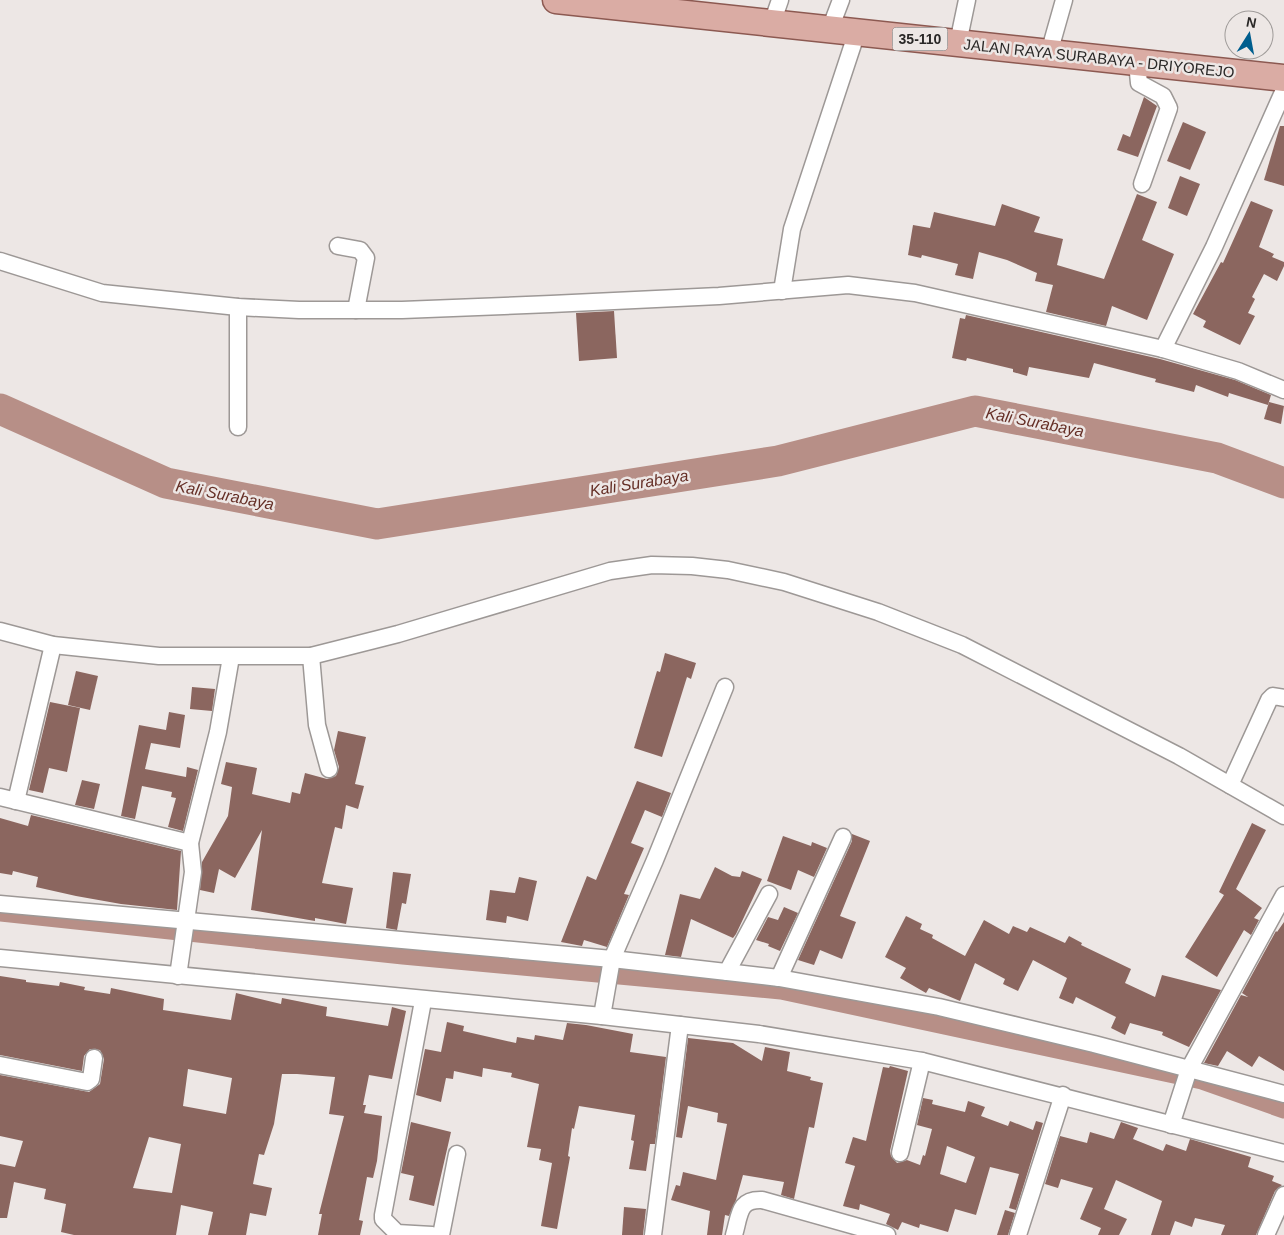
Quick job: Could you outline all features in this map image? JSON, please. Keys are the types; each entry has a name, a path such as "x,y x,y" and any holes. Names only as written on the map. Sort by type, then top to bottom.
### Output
{"main road":[{"name":"JALAN RAYA SURABAYA - DRIYOREJO","path":"556,0 776,11 830,29 1284,78"}],"street":[{"path":"830,29 841,0"},
{"path":"958,43 967,0"},
{"path":"1049,53 1064,0"},
{"path":"782,291 792,229 857,32"},
{"path":"1137,63 1140,83 1163,96 1169,108 1142,184"},
{"path":"1163,349 1214,247 1284,90"},
{"path":"338,246 360,250 366,258 356,310"},
{"path":"0,261 102,294 238,307 356,310 550,304 782,291 848,285 915,293 1163,349 1238,371 1284,390"},
{"path":"238,307 238,427"},
{"path":"0,631 53,645 159,656 311,656 398,634 610,571 652,565 692,566 728,570 784,582 878,612 962,645 1072,704 1178,756 1284,816"},
{"path":"16,801 53,645"},
{"path":"311,656 317,725 329,769"},
{"path":"179,969 193,872 190,843 218,732 230,657"},
{"path":"603,1011 611,963 725,687"},
{"path":"1230,785 1269,700 1273,696 1284,698"},
{"path":"0,797 190,843"},
{"path":"779,978 844,837"},
{"path":"727,972 769,894"},
{"path":"1172,1125 1188,1072 1284,895"},
{"path":"0,904 779,978 939,1007 1188,1072 1284,1094"},
{"path":"0,958 179,969 423,1001 603,1011 680,1024 759,1034 922,1061 1063,1095 1284,1153"},
{"path":"423,1001 383,1219 397,1234 432,1235"},
{"path":"652,1235 680,1024"},
{"path":"0,1065 87,1082 91,1079 94,1058"},
{"path":"900,1153 922,1061"},
{"path":"1018,1235 1063,1095"},
{"path":"441,1235 457,1154"},
{"path":"1266,1235 1284,1195"},
{"path":"734,1235 741,1210 746,1203 752,1200 762,1200 886,1235"}],"building":[{"path":"1144,97 1157,106 1138,157 1117,150 1123,134 1130,137"},
{"path":"1183,122 1206,132 1190,170 1167,161"},
{"path":"1280,126 1284,126 1284,186 1264,180"},
{"path":"1180,176 1200,184 1187,216 1168,208"},
{"path":"1137,194 1157,202 1142,240 1174,254 1147,320 1112,306 1106,326 1046,312 1053,285 1035,281 1037,273 1007,260 979,252 973,279 955,275 958,264 922,255 921,258 908,255 913,225 930,228 934,212 995,226 1002,204 1040,217 1034,232 1063,239 1057,265 1104,279"},
{"path":"1251,201 1273,210 1259,247 1274,254 1272,257 1284,262 1284,266 1277,281 1264,274 1252,297 1255,299 1248,313 1255,316 1240,345 1203,327 1206,321 1193,314 1221,262 1223,263"},
{"path":"614,311 617,358 579,361 576,313"},
{"path":"966,315 1160,359 1235,380 1271,395 1268,405 1229,393 1228,397 1196,385 1194,392 1155,382 1156,379 1094,363 1089,378 1029,367 1027,376 1013,372 1013,369 967,358 966,361 952,358 960,318 965,319"},
{"path":"1269,402 1284,406 1281,424 1264,419"},
{"path":"665,653 696,663 691,679 687,677 662,757 634,748 657,671 660,672"},
{"path":"76,671 98,676 90,710 68,705"},
{"path":"192,687 215,689 212,711 190,709"},
{"path":"50,702 80,708 67,772 49,768 43,793 29,790"},
{"path":"169,712 185,715 180,748 151,743 145,769 186,777 187,767 198,770 183,831 168,827 176,798 171,797 172,792 142,786 135,819 121,816 139,725 166,730"},
{"path":"338,731 366,737 355,784 364,786 358,809 346,805 342,829 335,827 322,883 353,888 346,924 315,918 315,921 251,910 262,830 235,878 219,869 214,893 200,890 202,862 228,816 232,787 221,784 226,762 257,768 252,794 290,803 292,792 300,794 305,773 327,779 336,776 339,767 334,750"},
{"path":"82,780 100,784 94,809 75,805"},
{"path":"637,781 671,793 662,817 645,810 631,843 644,848 624,894 629,895 607,947 584,940 582,946 561,942 587,876 596,880"},
{"path":"31,815 181,851 177,910 121,904 76,896 36,887 38,877 13,871 12,875 0,873 0,818 28,826"},
{"path":"1252,823 1266,830 1236,889 1262,908 1254,918 1259,920 1251,935 1244,930 1217,977 1185,957 1224,895 1219,892"},
{"path":"852,834 870,841 840,916 856,922 842,959 820,950 814,965 798,960 852,841"},
{"path":"783,836 811,846 812,842 827,848 814,877 798,870 791,890 767,881"},
{"path":"715,867 732,876 740,877 742,871 762,879 736,934 733,938 691,919 681,957 665,955 680,894 700,899"},
{"path":"393,872 411,874 406,904 402,903 397,930 386,928"},
{"path":"519,877 537,881 528,921 507,916 506,923 486,920 490,890 515,893"},
{"path":"784,907 798,913 780,951 768,946 769,944 756,940 768,917 778,920"},
{"path":"906,916 922,924 920,929 933,935 932,938 965,956 984,920 1009,934 1013,926 1027,932 1030,927 1065,943 1069,936 1082,943 1081,945 1131,969 1125,983 1155,997 1162,975 1221,990 1189,1047 1162,1035 1163,1032 1130,1023 1125,1035 1111,1028 1116,1017 1076,997 1073,1004 1059,998 1067,978 1033,960 1018,991 1003,984 1005,979 975,963 960,1001 929,988 926,993 900,978 906,968 885,957"},
{"path":"1284,922 1284,1071 1259,1056 1252,1067 1227,1051 1218,1066 1204,1063 1241,995 1248,997 1242,993 1276,931"},
{"path":"0,976 26,980 26,982 59,986 60,982 85,987 84,990 110,994 111,988 164,999 163,1010 231,1020 236,993 281,1004 282,998 327,1007 326,1016 388,1026 392,1007 406,1011 392,1079 369,1075 363,1105 366,1105 364,1113 382,1116 377,1161 373,1178 367,1177 359,1220 363,1221 360,1235 318,1235 322,1214 319,1214 344,1116 329,1114 335,1077 297,1074 282,1074 274,1124 264,1155 259,1154 253,1184 272,1188 266,1216 250,1213 246,1235 208,1235 213,1212 181,1205 176,1235 74,1235 61,1232 66,1204 44,1199 46,1189 14,1182 7,1218 0,1218 0,1164 15,1167 23,1141 0,1136 0,1075 89,1092 100,1084 104,1059 100,1050 90,1049 84,1056 82,1071 0,1055","holes":["188,1069 232,1078 226,1114 183,1106","149,1137 181,1144 172,1193 133,1188"]},
{"path":"447,1022 464,1026 463,1031 516,1043 517,1037 534,1040 535,1035 563,1040 567,1023 586,1025 633,1034 630,1052 666,1057 655,1144 650,1144 646,1171 629,1169 634,1141 631,1140 635,1115 579,1106 574,1129 572,1128 568,1156 570,1157 557,1229 541,1226 552,1163 539,1160 541,1149 527,1147 539,1084 511,1077 512,1073 483,1068 482,1077 454,1071 453,1079 446,1078 441,1102 416,1095 425,1049 441,1052"},
{"path":"688,1038 733,1043 762,1061 765,1047 790,1052 787,1071 811,1077 810,1080 823,1083 814,1128 809,1127 794,1199 781,1195 784,1182 743,1175 729,1216 725,1215 722,1235 707,1235 710,1211 671,1200 676,1185 680,1186 683,1172 716,1180 727,1124 717,1122 718,1113 688,1106 682,1138 676,1137"},
{"path":"890,1066 908,1071 890,1151 891,1156 897,1163 907,1160 920,1165 923,1155 925,1156 932,1129 917,1125 923,1098 933,1100 932,1104 965,1112 968,1101 985,1107 981,1116 1008,1126 1010,1121 1033,1130 1036,1121 1043,1123 1016,1210 1009,1208 1019,1174 990,1167 976,1215 955,1209 948,1232 920,1224 919,1228 902,1222 898,1230 886,1224 890,1214 860,1204 859,1210 843,1206 855,1166 845,1163 853,1137 866,1141 883,1067 889,1068","holes":["947,1146 975,1157 966,1183 940,1174"]},
{"path":"411,1122 451,1132 434,1206 409,1200 414,1176 401,1173"},
{"path":"1121,1122 1138,1128 1133,1139 1163,1151 1166,1144 1186,1151 1190,1139 1251,1157 1248,1167 1274,1176 1272,1181 1282,1185 1275,1191 1256,1235 1221,1235 1225,1225 1195,1218 1192,1227 1175,1221 1170,1235 1151,1235 1162,1201 1116,1180 1104,1209 1127,1219 1119,1235 1098,1235 1101,1228 1080,1219 1093,1188 1061,1179 1058,1188 1045,1184 1060,1136 1087,1143 1090,1132 1114,1139"},
{"path":"624,1207 646,1209 643,1235 622,1235"},
{"path":"1005,1210 1015,1213 1008,1235 997,1235"}],"waterway":[{"name":"Kali Surabaya","path":"0,409 166,483 377,524 778,461 975,411 1217,458 1284,483"},
{"path":"0,912 403,955 781,990 1202,1080 1284,1109"}]}
